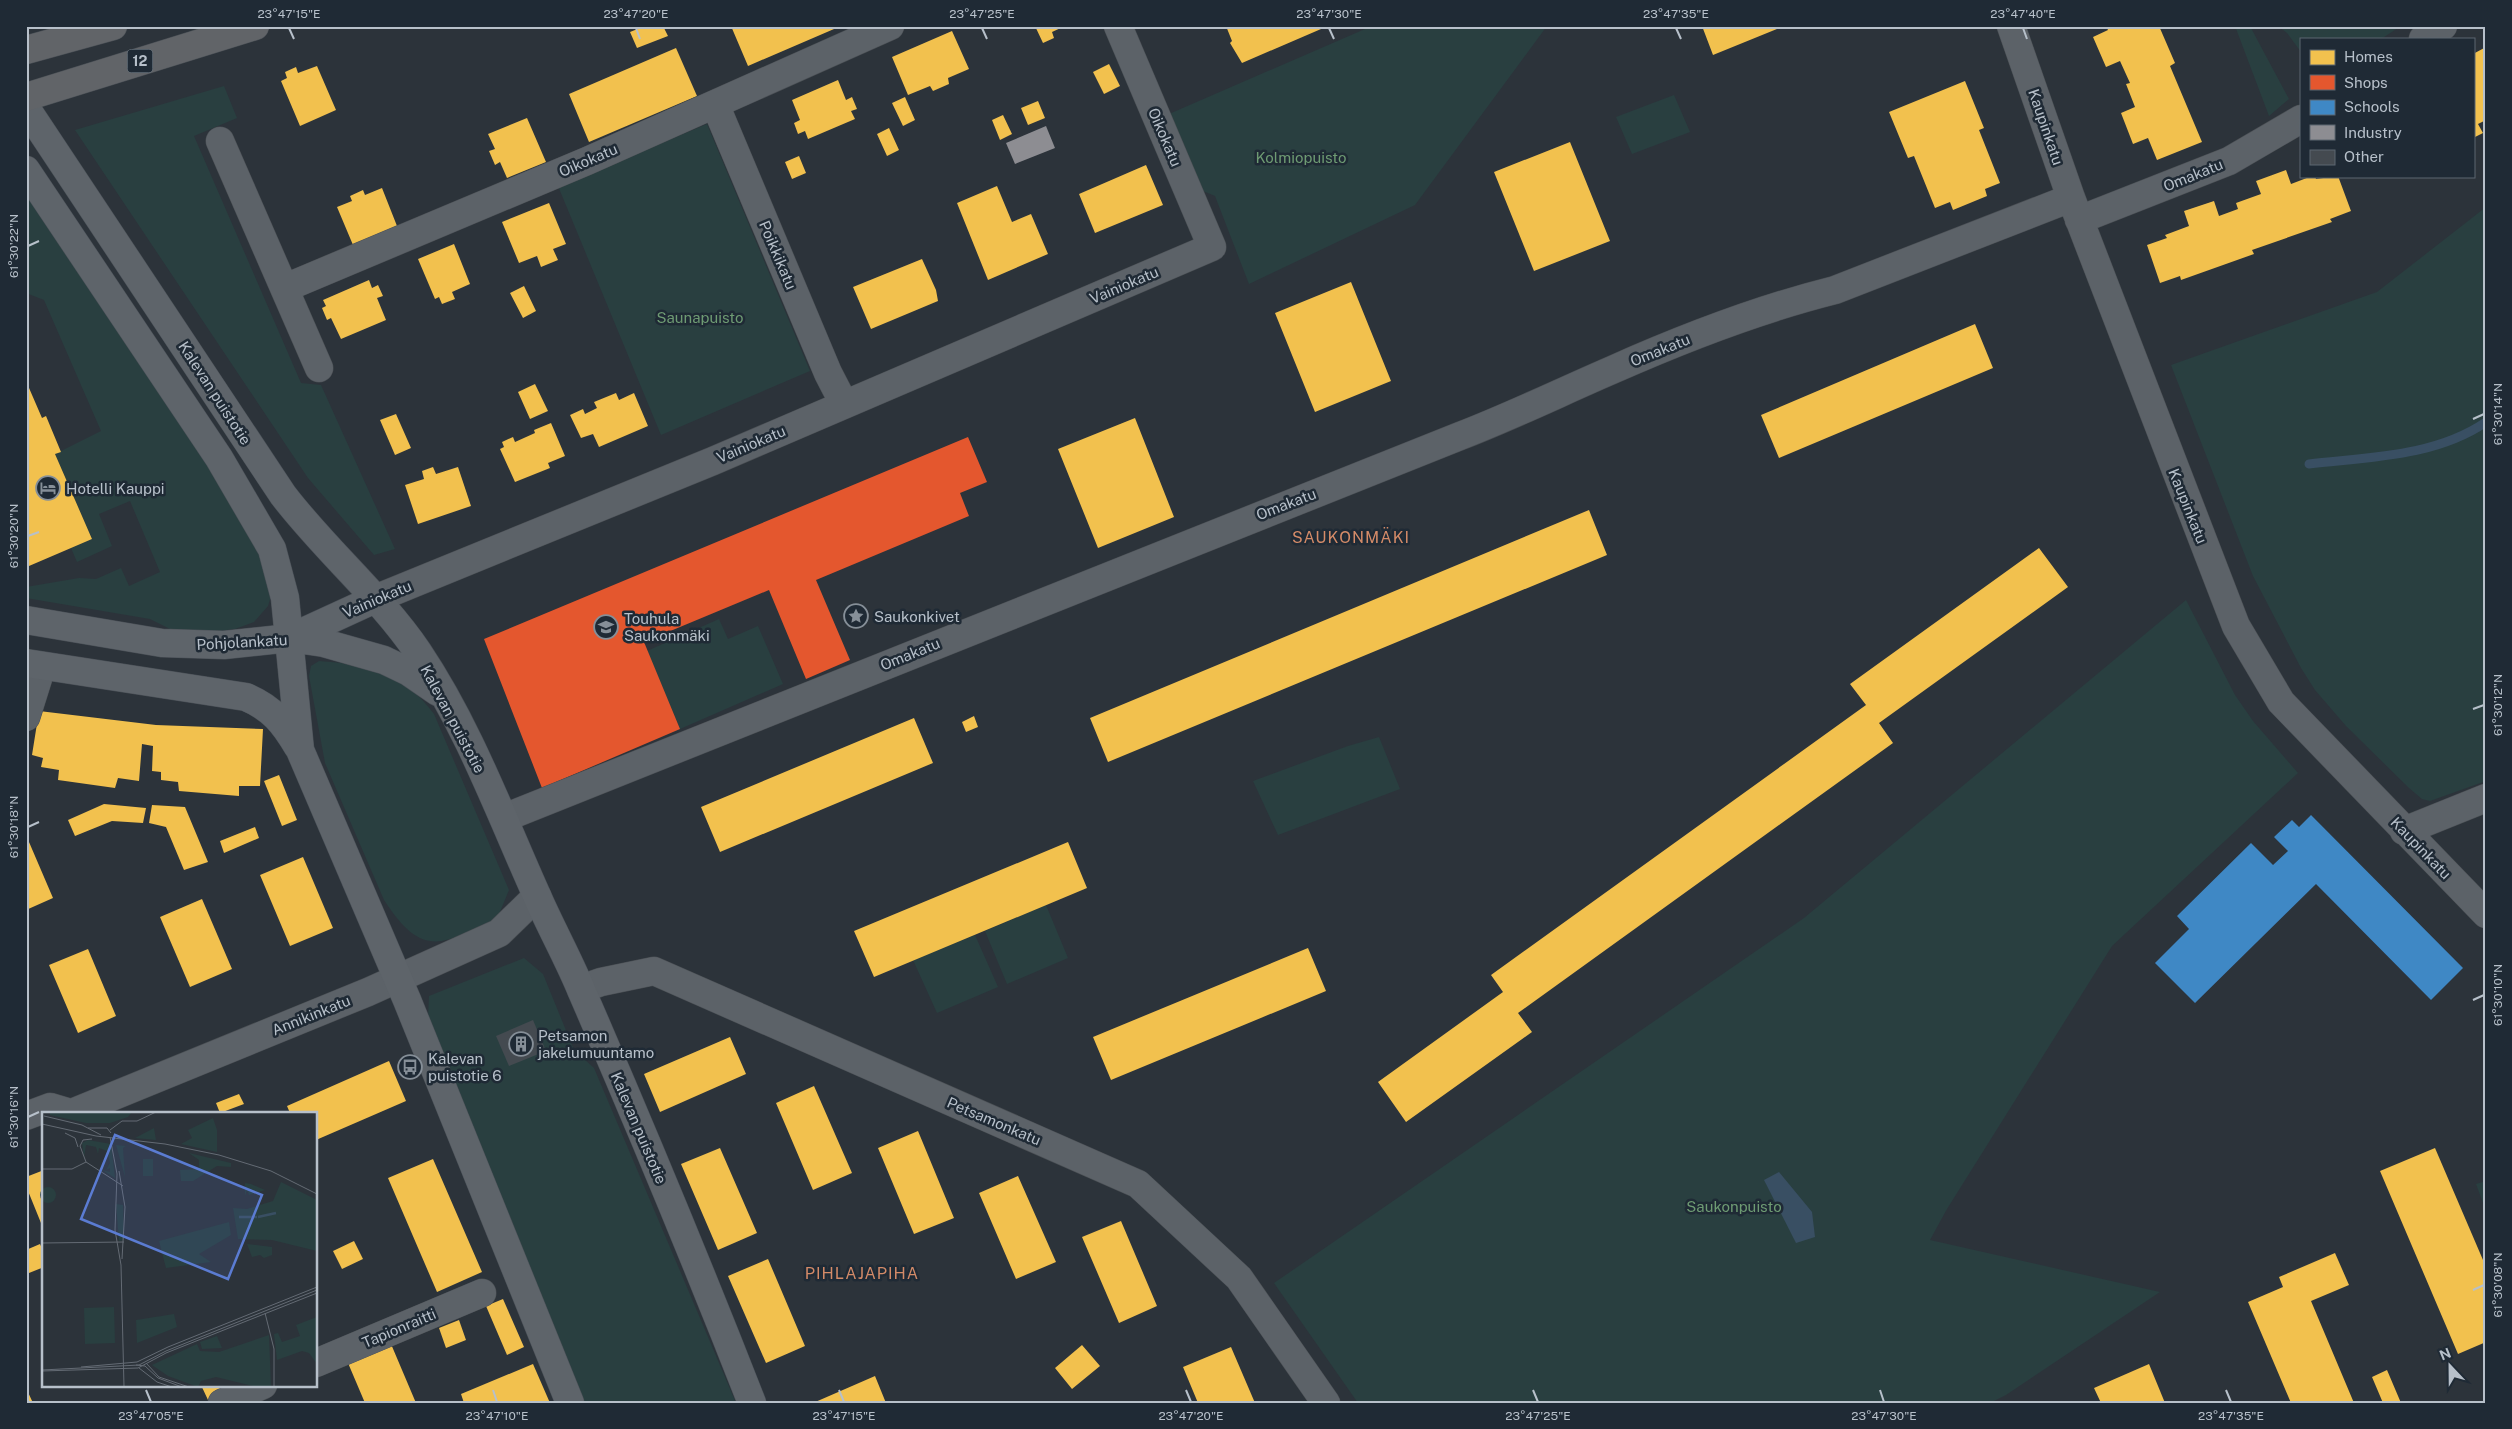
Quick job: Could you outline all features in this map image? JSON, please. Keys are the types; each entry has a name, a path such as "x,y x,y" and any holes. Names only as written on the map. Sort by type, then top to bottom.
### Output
{"highway":[{"name":"12","path":"26,97 255,26"},
{"path":"26,44 107,28"},
{"path":"26,50 107,28"}],"main road":[{"name":"Kalevan puistotie","path":"26,108 283,495 304,523 375,598 417,651 445,698 504,818 537,896 581,989 709,1294 752,1403"},
{"name":"Kalevan puistotie","path":"26,170 219,458 272,549 283,590 290,638 300,750 397,978 570,1403"},
{"name":"Vainiokatu","path":"290,638 375,598"},
{"name":"Pohjolankatu","path":"26,620 162,643 231,645 290,638 324,644 384,660 409,672 445,698"},
{"path":"34,665 246,697 273,712 284,724 300,750"}],"street":[{"name":"Oikokatu","path":"285,288 587,161 890,26"},
{"name":"Oikokatu","path":"1118,26 1212,247"},
{"name":"Kaupinkatu","path":"2011,26 2075,209 2164,446 2240,634 2280,702 2486,914"},
{"path":"2425,38 2443,26"},
{"name":"Poikkikatu","path":"715,104 828,373 844,404"},
{"name":"Omakatu","path":"504,818 1049,597 1508,417 1616,368 1696,336 1798,299 1835,290 2075,209 2229,161 2300,119"},
{"path":"220,141 319,368"},
{"name":"Vainiokatu","path":"375,598 704,465 1212,247"},
{"path":"26,717 34,665"},
{"path":"2404,831 2486,798"},
{"name":"Annikinkatu","path":"73,1112 368,992 499,933 537,896"},
{"name":"Petsamonkatu","path":"581,989 601,982 654,971 1138,1184 1239,1278 1326,1403"},
{"name":"Annikinkatu","path":"26,1116 50,1107 68,1112"},
{"name":"Tapionraitti","path":"318,1362 482,1293"},
{"path":"222,1403 261,1386"}],"green space":[{"name":"Kolmiopuisto","path":"1372,26 1547,26 1415,205 1249,284 1215,196 1203,191 1169,114"},
{"path":"2235,26 2252,26 2251,28 2289,99 2269,116"},
{"path":"2278,26 2401,26 2383,38 2300,38 2300,51 2287,33"},
{"path":"224,86 237,118 194,136 301,383 321,385 395,549 374,555 308,478 75,130"},
{"path":"1674,95 1690,132 1632,154 1616,117"},
{"name":"Saunapuisto","path":"707,124 810,371 661,435 558,186"},
{"path":"26,188 180,416 261,555 272,593 268,606 254,622 235,629 213,632 170,629 150,619 26,598 26,587 79,578 96,579 121,568 129,586 160,572 130,501 99,514 112,546 77,562 71,548 92,539 55,454 101,431 44,300 26,293"},
{"path":"2486,207 2486,781 2430,801 2422,799 2409,788 2346,726 2315,690 2301,668 2253,576 2171,365 2377,292"},
{"name":"Saukonpuisto","path":"2186,600 2235,695 2253,721 2298,773 2112,946 1947,1209 1930,1240 2160,1292 2006,1395 1990,1403 1358,1403 1274,1283 1804,918"},
{"path":"719,619 728,639 758,626 783,684 680,729 647,651"},
{"path":"319,661 369,668 383,673 410,689 434,714 509,890 497,919 447,940 434,941 422,939 410,932 384,900 325,763 309,676 311,666"},
{"path":"1379,737 1400,789 1278,835 1253,781 1348,746"},
{"path":"1046,905 1068,958 1007,984 985,931"},
{"path":"975,935 998,987 937,1013 913,960"},
{"path":"524,958 543,974 574,1050 594,1068 736,1403 584,1403 428,1018 429,996"},
{"path":"2486,1181 2486,1211 2476,1184"}],"water":[{"path":"1779,1172 1812,1212 1815,1237 1796,1243 1764,1180"}],"building: Homes":[{"path":"645,26 663,26 668,36 637,48 630,32"},
{"path":"731,26 765,27 841,26 748,66"},
{"path":"1035,26 1065,26 1052,32 1054,38 1043,43"},
{"path":"1226,26 1328,26 1242,63 1230,43 1232,41"},
{"path":"1702,26 1784,26 1713,55"},
{"path":"2106,26 2159,26 2175,63 2170,66 2202,142 2157,160 2148,138 2133,144 2121,113 2135,107 2126,84 2130,83 2120,61 2106,67 2093,37 2108,30"},
{"path":"952,31 969,69 948,78 949,84 933,91 930,86 908,95 892,57"},
{"path":"2486,47 2486,120 2478,124 2483,133 2474,138 2474,53"},
{"path":"676,48 697,96 589,142 569,94"},
{"path":"1109,64 1120,86 1104,94 1093,72"},
{"path":"317,66 336,110 300,126 281,81 287,78 285,72 296,67 298,73"},
{"path":"838,80 846,100 852,97 857,109 851,111 855,119 808,139 805,131 798,134 794,123 800,120 792,100"},
{"path":"1965,81 1984,128 1979,130 2000,183 1985,189 1987,196 1953,210 1950,202 1935,208 1914,156 1908,158 1889,112"},
{"path":"905,97 915,120 903,126 892,103"},
{"path":"1038,101 1045,118 1028,125 1021,108"},
{"path":"1003,115 1012,134 1000,140 992,120"},
{"path":"527,118 546,162 507,178 500,162 495,165 489,151 495,149 488,134"},
{"path":"889,128 899,150 887,156 877,134"},
{"path":"1570,142 1610,241 1534,271 1494,172"},
{"path":"799,156 806,173 792,179 785,162"},
{"path":"1146,165 1163,205 1095,233 1079,194"},
{"path":"2286,170 2291,184 2307,178 2339,178 2351,211 2330,219 2332,222 2252,250 2254,254 2181,280 2180,276 2160,283 2147,245 2167,238 2165,235 2189,226 2184,211 2214,201 2219,216 2238,209 2236,203 2261,194 2256,181"},
{"path":"997,186 1012,222 1031,214 1048,254 988,280 957,203"},
{"path":"382,188 397,226 353,245 337,207 352,201 350,196 363,190 365,195"},
{"path":"549,203 566,244 553,249 558,260 541,267 537,256 519,263 502,222"},
{"path":"454,244 470,284 452,292 455,299 442,304 439,297 435,299 418,259"},
{"path":"922,259 936,290 938,301 871,329 853,287"},
{"path":"369,280 372,288 378,285 383,296 377,298 386,320 341,339 331,318 327,320 322,308 326,306 323,300"},
{"path":"1351,282 1391,381 1315,412 1275,313"},
{"path":"524,286 536,311 523,318 510,293"},
{"path":"1975,324 1993,368 1779,458 1761,415"},
{"name":"Hotelli Kauppi","path":"26,381 42,418 46,416 61,452 55,454 92,539 29,566 26,560"},
{"path":"535,384 548,411 530,419 518,392"},
{"path":"616,393 619,400 634,393 648,426 599,447 593,434 581,438 570,415 583,409 585,414 597,408 594,402"},
{"path":"396,414 411,448 395,455 380,420"},
{"path":"1135,418 1174,517 1098,548 1058,449"},
{"path":"551,423 565,456 548,463 550,468 515,482 500,449 504,447 502,442 513,437 515,442 535,433 534,430"},
{"path":"433,467 436,474 458,467 471,506 418,524 405,485 424,479 422,471"},
{"path":"1589,510 1607,555 1108,762 1090,718"},
{"path":"2039,548 2068,587 1879,723 1893,743 1518,1013 1532,1032 1406,1122 1378,1082 1503,992 1491,975 1866,705 1850,684"},
{"path":"39,711 156,725 263,729 260,786 239,786 239,796 179,791 178,782 161,780 161,772 152,771 153,746 142,744 139,781 118,778 115,788 58,780 59,770 41,767 43,758 32,755"},
{"path":"974,716 978,727 966,732 962,722"},
{"path":"914,718 933,763 720,852 701,807"},
{"path":"279,775 297,820 282,826 264,781"},
{"path":"104,804 146,808 143,823 112,821 75,836 68,820"},
{"path":"152,805 185,807 208,862 184,870 166,827 149,823"},
{"path":"255,827 259,838 224,853 220,841"},
{"path":"26,835 53,898 26,910"},
{"path":"1068,842 1087,888 874,977 854,931"},
{"path":"303,857 333,928 290,946 260,875"},
{"path":"202,899 232,969 190,987 160,917"},
{"path":"1308,948 1326,991 1111,1080 1093,1037"},
{"path":"88,949 116,1016 78,1033 49,965"},
{"path":"730,1037 746,1074 660,1112 644,1074"},
{"path":"389,1061 406,1101 318,1139 318,1112 290,1112 287,1106"},
{"path":"814,1086 852,1173 813,1190 776,1103"},
{"path":"239,1094 244,1104 220,1112 216,1103"},
{"path":"918,1131 954,1218 914,1234 878,1148"},
{"path":"720,1148 757,1233 718,1250 681,1164"},
{"path":"2435,1148 2486,1267 2486,1342 2458,1354 2380,1171"},
{"path":"433,1159 482,1272 437,1292 388,1178"},
{"path":"42,1171 42,1223 26,1186 26,1177"},
{"path":"1018,1176 1056,1262 1016,1279 979,1193"},
{"path":"1121,1221 1157,1306 1119,1323 1082,1237"},
{"path":"354,1241 363,1259 342,1269 333,1251"},
{"path":"40,1244 42,1248 42,1268 29,1273 26,1266 26,1250"},
{"path":"2335,1253 2349,1285 2311,1301 2354,1403 2291,1403 2248,1302 2283,1287 2279,1277"},
{"path":"768,1259 805,1346 766,1363 728,1276"},
{"path":"503,1299 524,1347 507,1355 486,1306"},
{"path":"459,1320 466,1340 446,1348 439,1328"},
{"path":"391,1344 416,1403 365,1403 348,1363"},
{"path":"1082,1345 1100,1366 1072,1389 1055,1368"},
{"path":"1231,1347 1255,1403 1198,1403 1183,1367"},
{"path":"533,1364 550,1403 464,1403 461,1394"},
{"path":"2149,1364 2165,1403 2101,1403 2094,1388"},
{"path":"2387,1370 2401,1403 2383,1403 2372,1377"},
{"path":"875,1376 886,1403 813,1403"},
{"path":"201,1386 239,1386 208,1400"},
{"path":"26,1388 33,1403 26,1403"}],"building: Shops":[{"path":"968,437 987,482 960,493 969,516 816,580 850,660 806,679 769,590 644,642 680,729 542,788 484,639"}],"building: Schools":[{"path":"2311,815 2463,968 2431,1000 2316,884 2195,1003 2155,963 2189,929 2177,916 2251,843 2273,865 2288,851 2274,837 2292,820 2299,827"}],"building: Industry":[{"path":"1046,126 1055,148 1015,164 1006,143"}],"building: Other":[{"name":"Petsamon jakelumuuntamo","path":"533,1020 546,1051 509,1066 496,1036"}],"waterway":[{"path":"2309,464 2400,454 2423,449 2466,434 2486,422"}],"place":[{"name":"Hotelli Kauppi","path":"48,488"},
{"name":"Saukonkivet","path":"856,616"},
{"name":"Touhula Saukonmäki","path":"606,627"},
{"name":"Petsamon jakelumuuntamo","path":"521,1044"},
{"name":"Kalevan puistotie 6","path":"410,1067"}],"district":[{"name":"SAUKONMÄKI","path":"1351,537"},
{"name":"PIHLAJAPIHA","path":"862,1273"}]}
